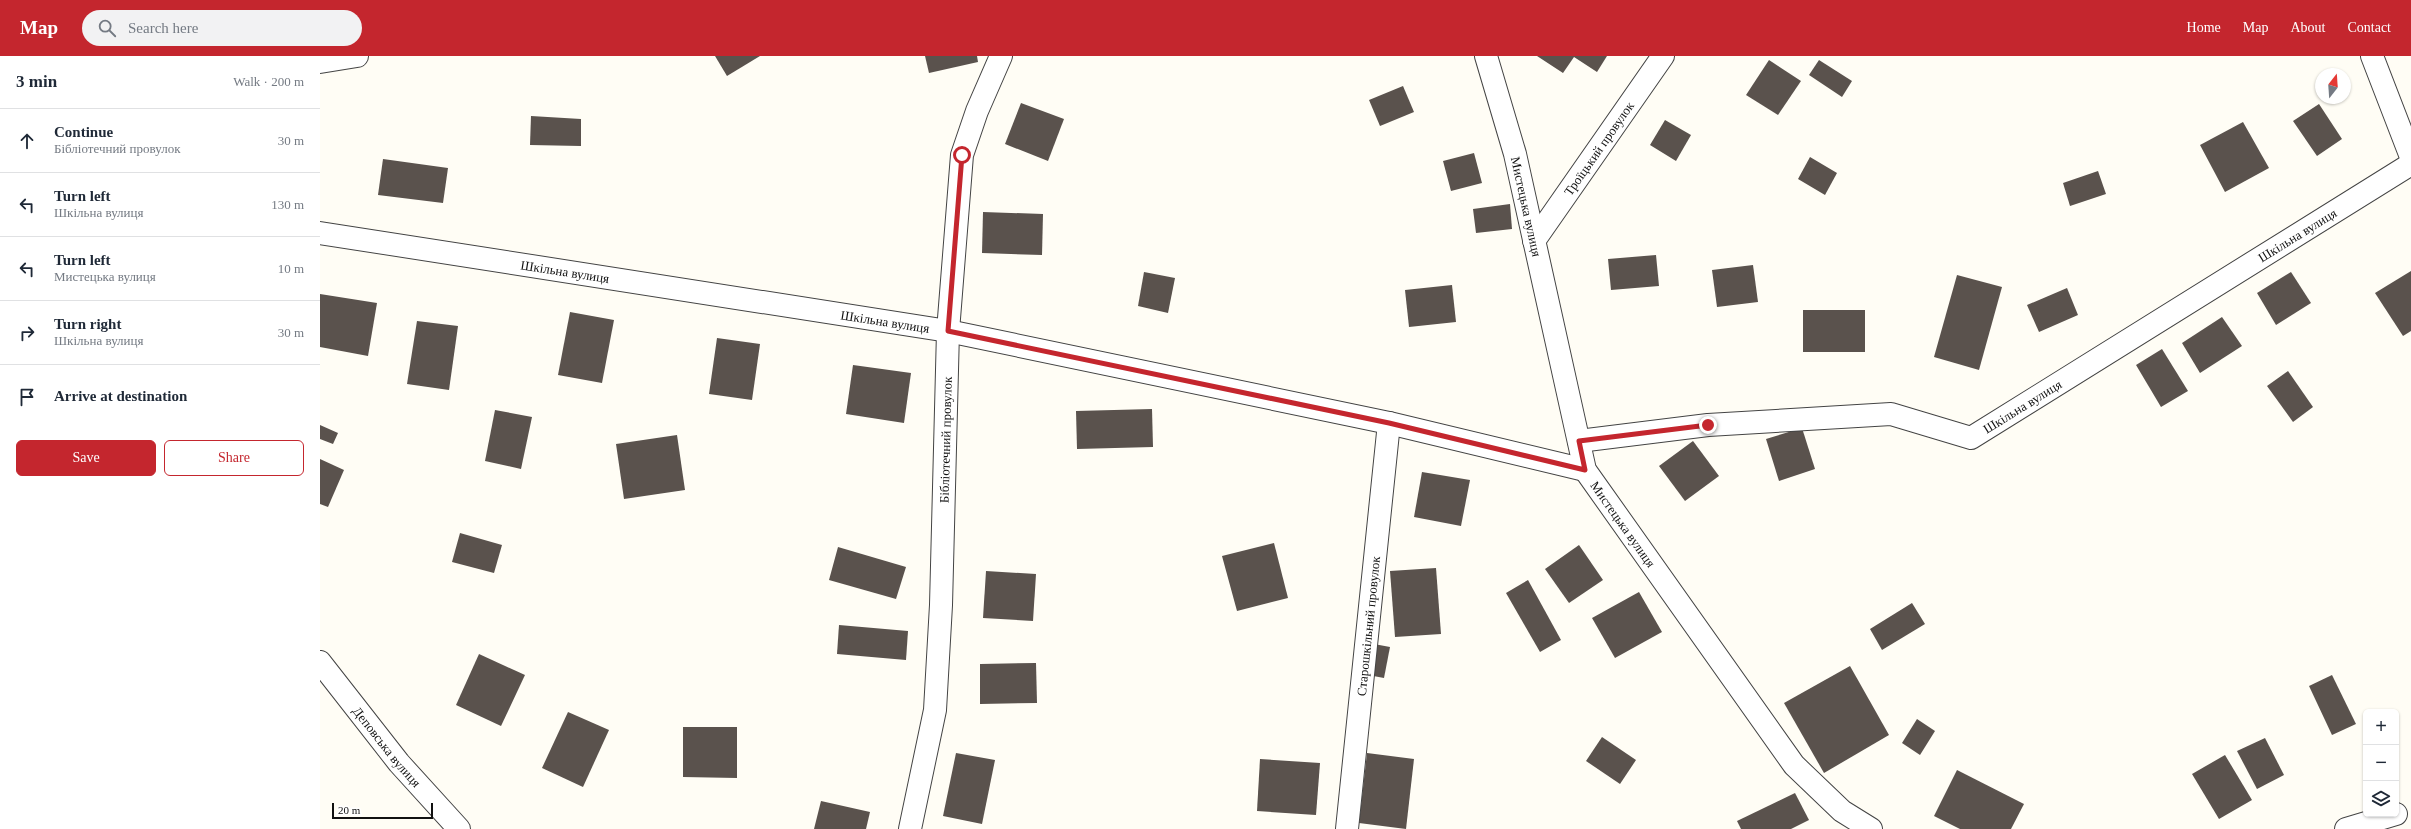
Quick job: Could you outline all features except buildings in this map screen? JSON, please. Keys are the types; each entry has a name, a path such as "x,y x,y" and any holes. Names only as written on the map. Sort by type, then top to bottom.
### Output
{"street":[{"path":"320,62 357,56"},
{"name":"Бібліотечний провулок","path":"910,829 935,710 941,605 948,331 962,155 977,111 1001,56"},
{"name":"Мистецька вулиця","path":"1486,56 1515,154 1585,470 1794,765 1842,811 1871,829"},
{"name":"Троїцький провулок","path":"1534,241 1663,56"},
{"path":"2372,56 2411,157"},
{"name":"Шкільна вулиця","path":"1579,441 1708,425 1891,414 1971,438 2411,164"},
{"name":"Шкільна вулиця","path":"320,232 948,331 1389,423 1585,470"},
{"name":"Старошкільний провулок","path":"1346,829 1389,423"},
{"name":"Деповська вулиця","path":"320,662 400,764 459,829"},
{"path":"2399,814 2411,812"},
{"path":"2346,829 2386,817"}],"route":[{"path":"962,155 948,331 1389,423 1585,470 1579,441 1708,425"}]}
